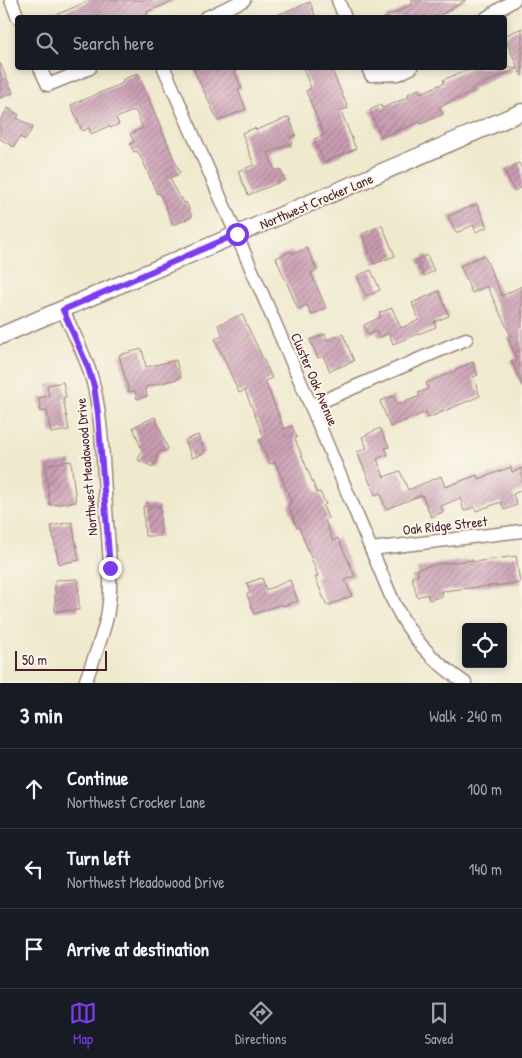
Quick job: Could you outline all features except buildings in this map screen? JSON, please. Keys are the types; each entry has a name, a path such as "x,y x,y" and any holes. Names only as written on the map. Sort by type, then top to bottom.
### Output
{"street":[{"path":"11,0 17,15"},
{"path":"212,15 244,0"},
{"path":"338,0 345,15"},
{"path":"491,15 514,0"},
{"path":"41,70 48,85 85,70"},
{"name":"Cluster Oak Avenue","path":"165,70 403,623 415,640 436,662 465,683"},
{"path":"369,71 398,74 407,70"},
{"name":"Northwest Crocker Lane","path":"0,336 522,112"},
{"name":"Northwest Meadowood Drive","path":"63,310 94,386 98,413 110,568 108,612 104,630 85,683"},
{"path":"310,406 466,339"},
{"name":"Oak Ridge Street","path":"371,549 522,532"}],"route":[{"path":"110,568 104,477 94,386 63,310 237,234"}]}
